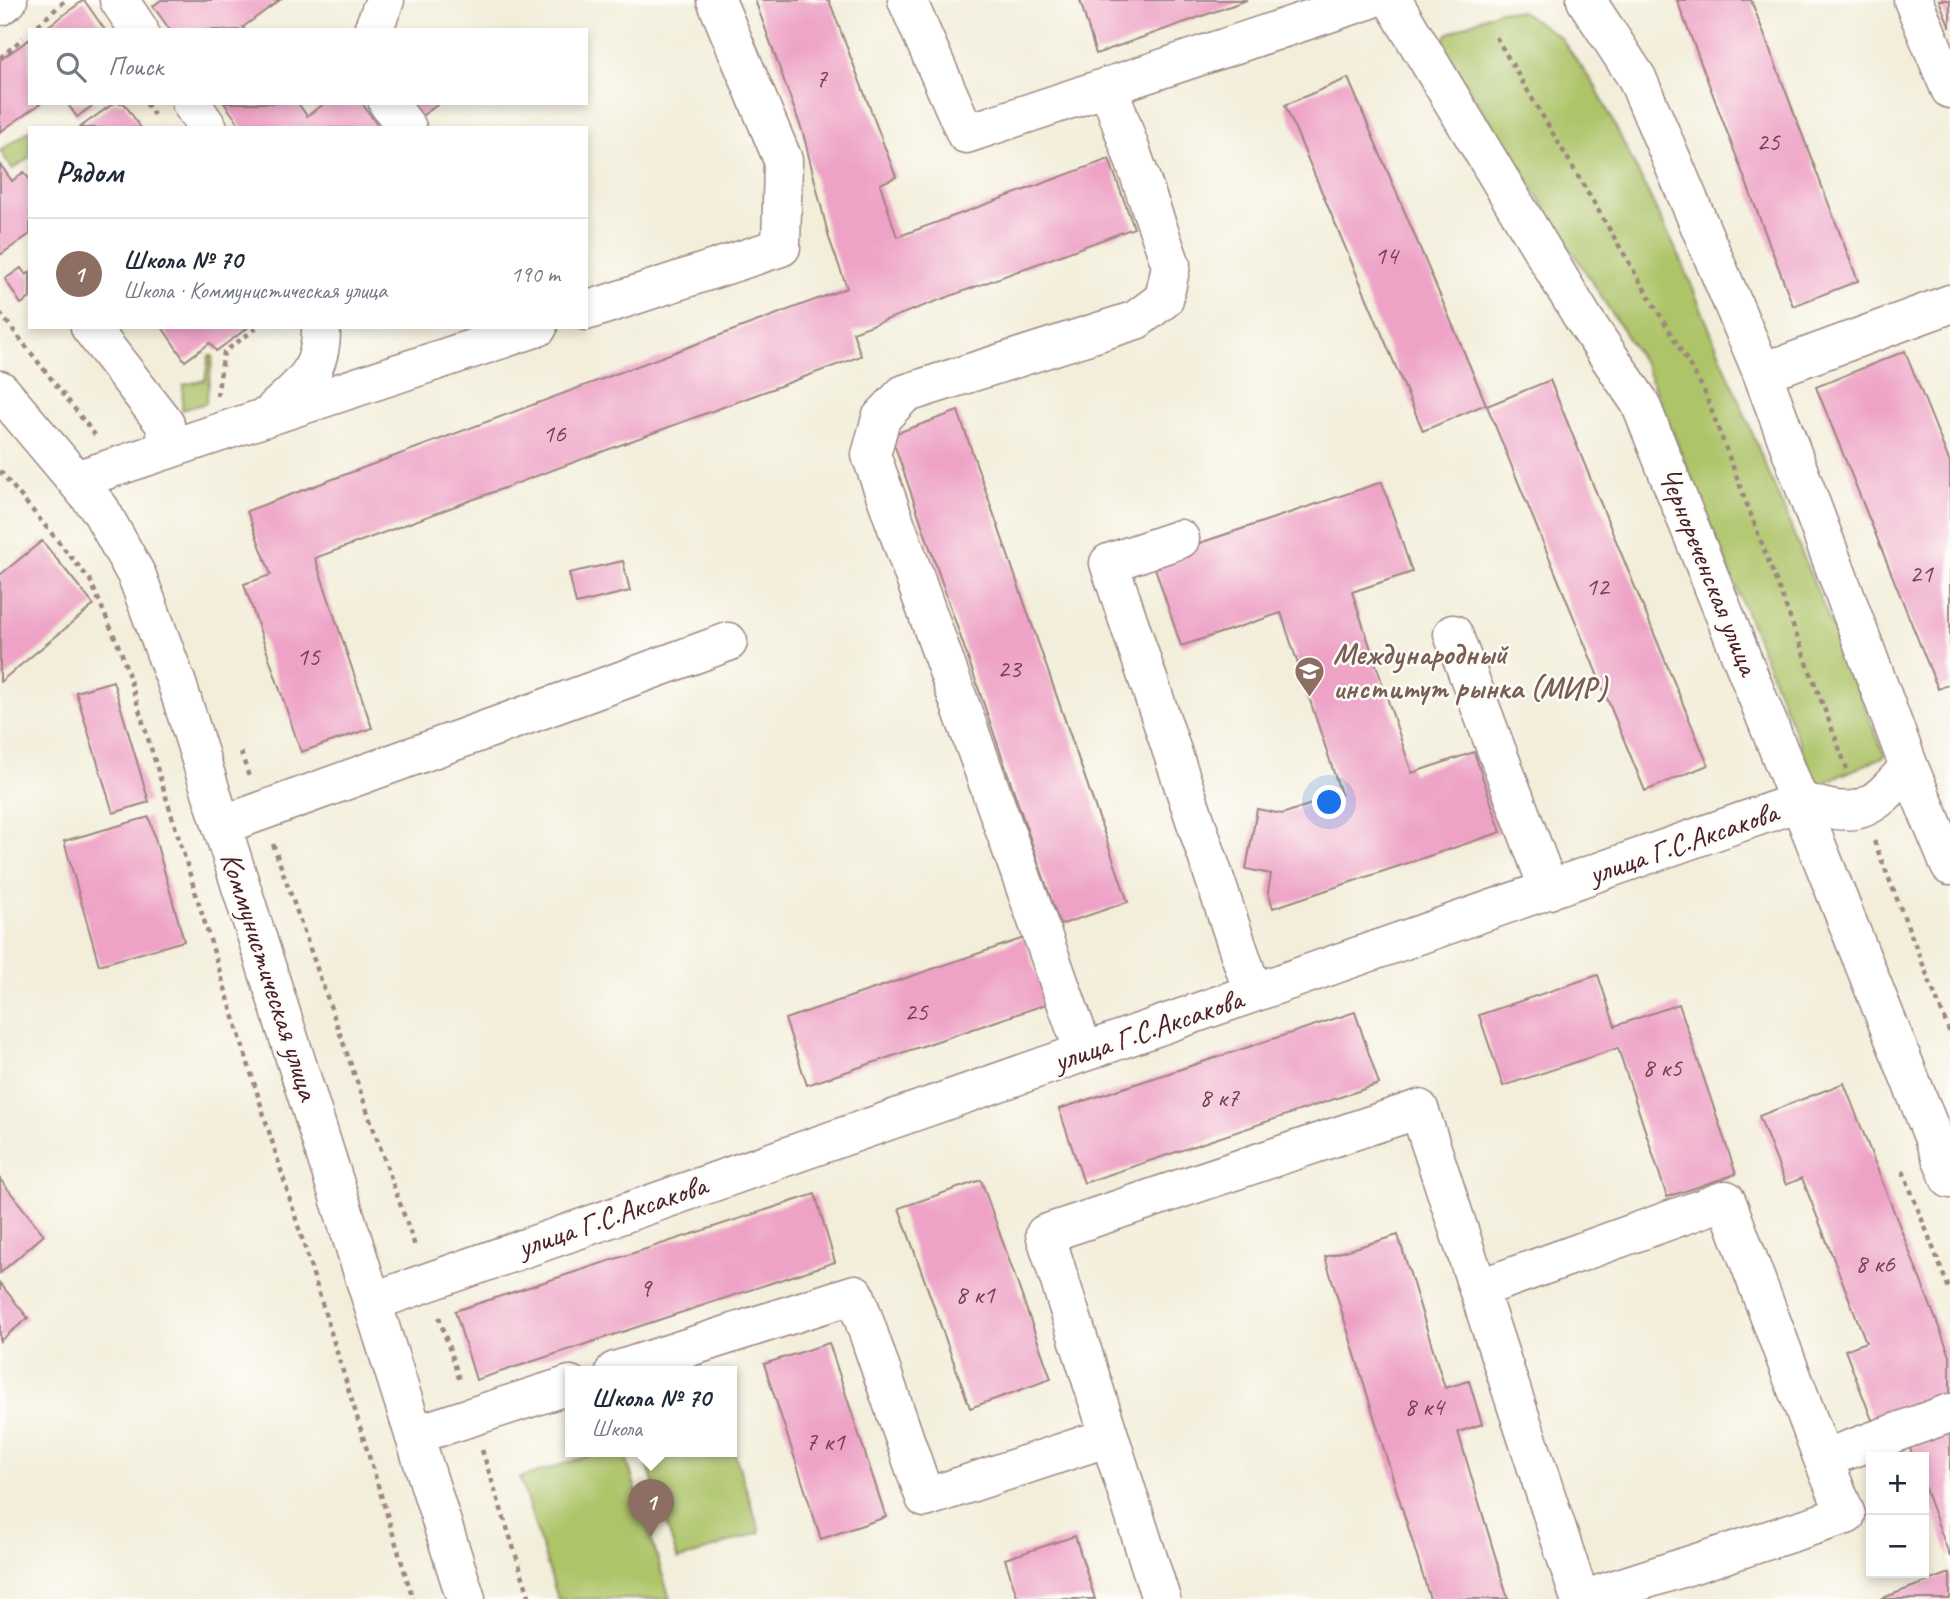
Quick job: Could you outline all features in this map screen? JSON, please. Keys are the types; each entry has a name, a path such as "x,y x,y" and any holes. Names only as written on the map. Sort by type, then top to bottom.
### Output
{"street":[{"path":"0,6 8,0"},
{"path":"119,0 138,28"},
{"path":"374,28 385,0"},
{"path":"588,310 781,247 783,160 716,0"},
{"path":"907,0 966,134 1368,0"},
{"name":"Чернореченская улица","path":"1392,0 1583,318 1640,403 1950,1179"},
{"path":"1586,0 1637,78 1760,370 1909,767 1950,866"},
{"path":"1913,0 1950,89"},
{"path":"1084,1052 871,455 881,418 904,394 1136,320 1164,299 1171,265 1108,86"},
{"path":"192,105 207,126"},
{"path":"390,105 405,126"},
{"path":"1760,370 1787,365 1950,304"},
{"path":"92,329 165,424 167,450"},
{"path":"265,418 311,376 321,345 321,329"},
{"path":"76,480 532,329"},
{"name":"Коммунистическая улица","path":"0,390 100,509 137,576 177,684 223,825 466,1599"},
{"path":"1180,539 1109,563 1253,993"},
{"path":"1452,634 1549,890"},
{"path":"223,825 728,642"},
{"path":"1862,811 1887,793 1909,767"},
{"name":"улица Г.С.Аксакова","path":"374,1301 1801,801 1832,811 1862,811"},
{"path":"1161,1599 1045,1234 1419,1110 1580,1599"},
{"path":"1478,1289 1726,1200 1846,1516 1586,1599"},
{"path":"631,1366 855,1294 925,1498 1109,1437"},
{"path":"415,1435 565,1387"},
{"path":"1823,1459 1950,1413"}],"path":[{"path":"34,28 66,0"},
{"path":"0,58 28,34"},
{"path":"1496,37 1703,388 1862,811 1950,1033"},
{"path":"224,352 255,329"},
{"path":"0,471 90,580 118,644 413,1599"},
{"path":"1900,1162 1950,1291"}],"green space":[{"path":"1499,10 1522,12 1560,37 1597,89 1682,262 1885,756 1817,786 1646,367 1442,46 1447,34"},
{"path":"28,131 28,158 13,169 0,151"},
{"path":"209,356 213,356 206,403 182,410 183,385 205,380"},
{"path":"585,1457 626,1457 670,1599 558,1599 520,1478"},
{"path":"645,1457 736,1457 760,1532 678,1560"}],"building":[{"path":"84,0 104,28 46,28"},
{"path":"161,0 280,0 244,28 169,28 153,6"},
{"path":"755,0 829,0 896,177 880,184 897,237 1109,159 1134,228 853,332 861,356 315,558 372,728 301,752 244,584 271,575 247,511 847,288 829,238 803,133"},
{"path":"1080,0 1247,0 1096,54"},
{"path":"1677,0 1751,0 1858,281 1793,306"},
{"path":"1939,0 1950,0 1950,28"},
{"path":"28,40 28,105 38,105 0,132 0,60"},
{"path":"1348,78 1486,404 1423,431 1285,105"},
{"path":"68,105 93,105 77,117"},
{"path":"111,105 125,105 140,126 82,126"},
{"path":"225,105 299,105 307,116 322,105 363,105 378,126 241,126"},
{"path":"405,105 437,105 416,120"},
{"path":"0,164 12,181 24,172 28,177 28,235 0,255"},
{"path":"21,268 26,275 28,274 28,299 21,304 5,279"},
{"path":"163,329 246,329 216,351 210,343 185,361"},
{"path":"1905,351 1950,463 1950,684 1938,689 1816,387"},
{"path":"1550,380 1708,765 1645,791 1487,406"},
{"path":"958,411 1128,902 1060,925 891,435"},
{"path":"1382,482 1412,572 1352,592 1412,773 1474,752 1501,832 1273,908 1268,892 1271,874 1246,869 1257,809 1282,814 1341,794 1281,613 1181,646 1152,559"},
{"path":"42,541 94,605 0,682 0,575"},
{"path":"623,561 630,591 576,604 569,573"},
{"path":"113,681 149,802 113,813 76,692"},
{"path":"149,817 184,941 99,965 64,841"},
{"path":"1024,938 1047,1004 807,1085 785,1019"},
{"path":"1598,975 1615,1026 1679,1004 1736,1174 1667,1197 1618,1048 1503,1086 1479,1015"},
{"path":"1355,1012 1379,1084 1084,1183 1059,1109"},
{"path":"1844,1083 1950,1356 1950,1395 1874,1425 1845,1350 1866,1342 1802,1178 1786,1185 1759,1116"},
{"path":"0,1179 44,1235 0,1273"},
{"path":"981,1180 1051,1379 970,1408 899,1208"},
{"path":"815,1194 835,1262 476,1380 455,1311"},
{"path":"1398,1235 1445,1388 1469,1381 1482,1424 1458,1432 1508,1599 1430,1599 1325,1257"},
{"path":"0,1283 28,1318 0,1341"},
{"path":"829,1343 886,1517 821,1539 764,1364"},
{"path":"1950,1433 1950,1557 1929,1500 1929,1452 1911,1452 1910,1448"},
{"path":"1075,1536 1095,1599 1018,1599 1005,1559"},
{"path":"1950,1573 1950,1599 1880,1599"}],"place":[{"name":"Международный институт рынка (МИР)","path":"1310,698"},
{"name":"Школа № 70","path":"651,1537"}]}
